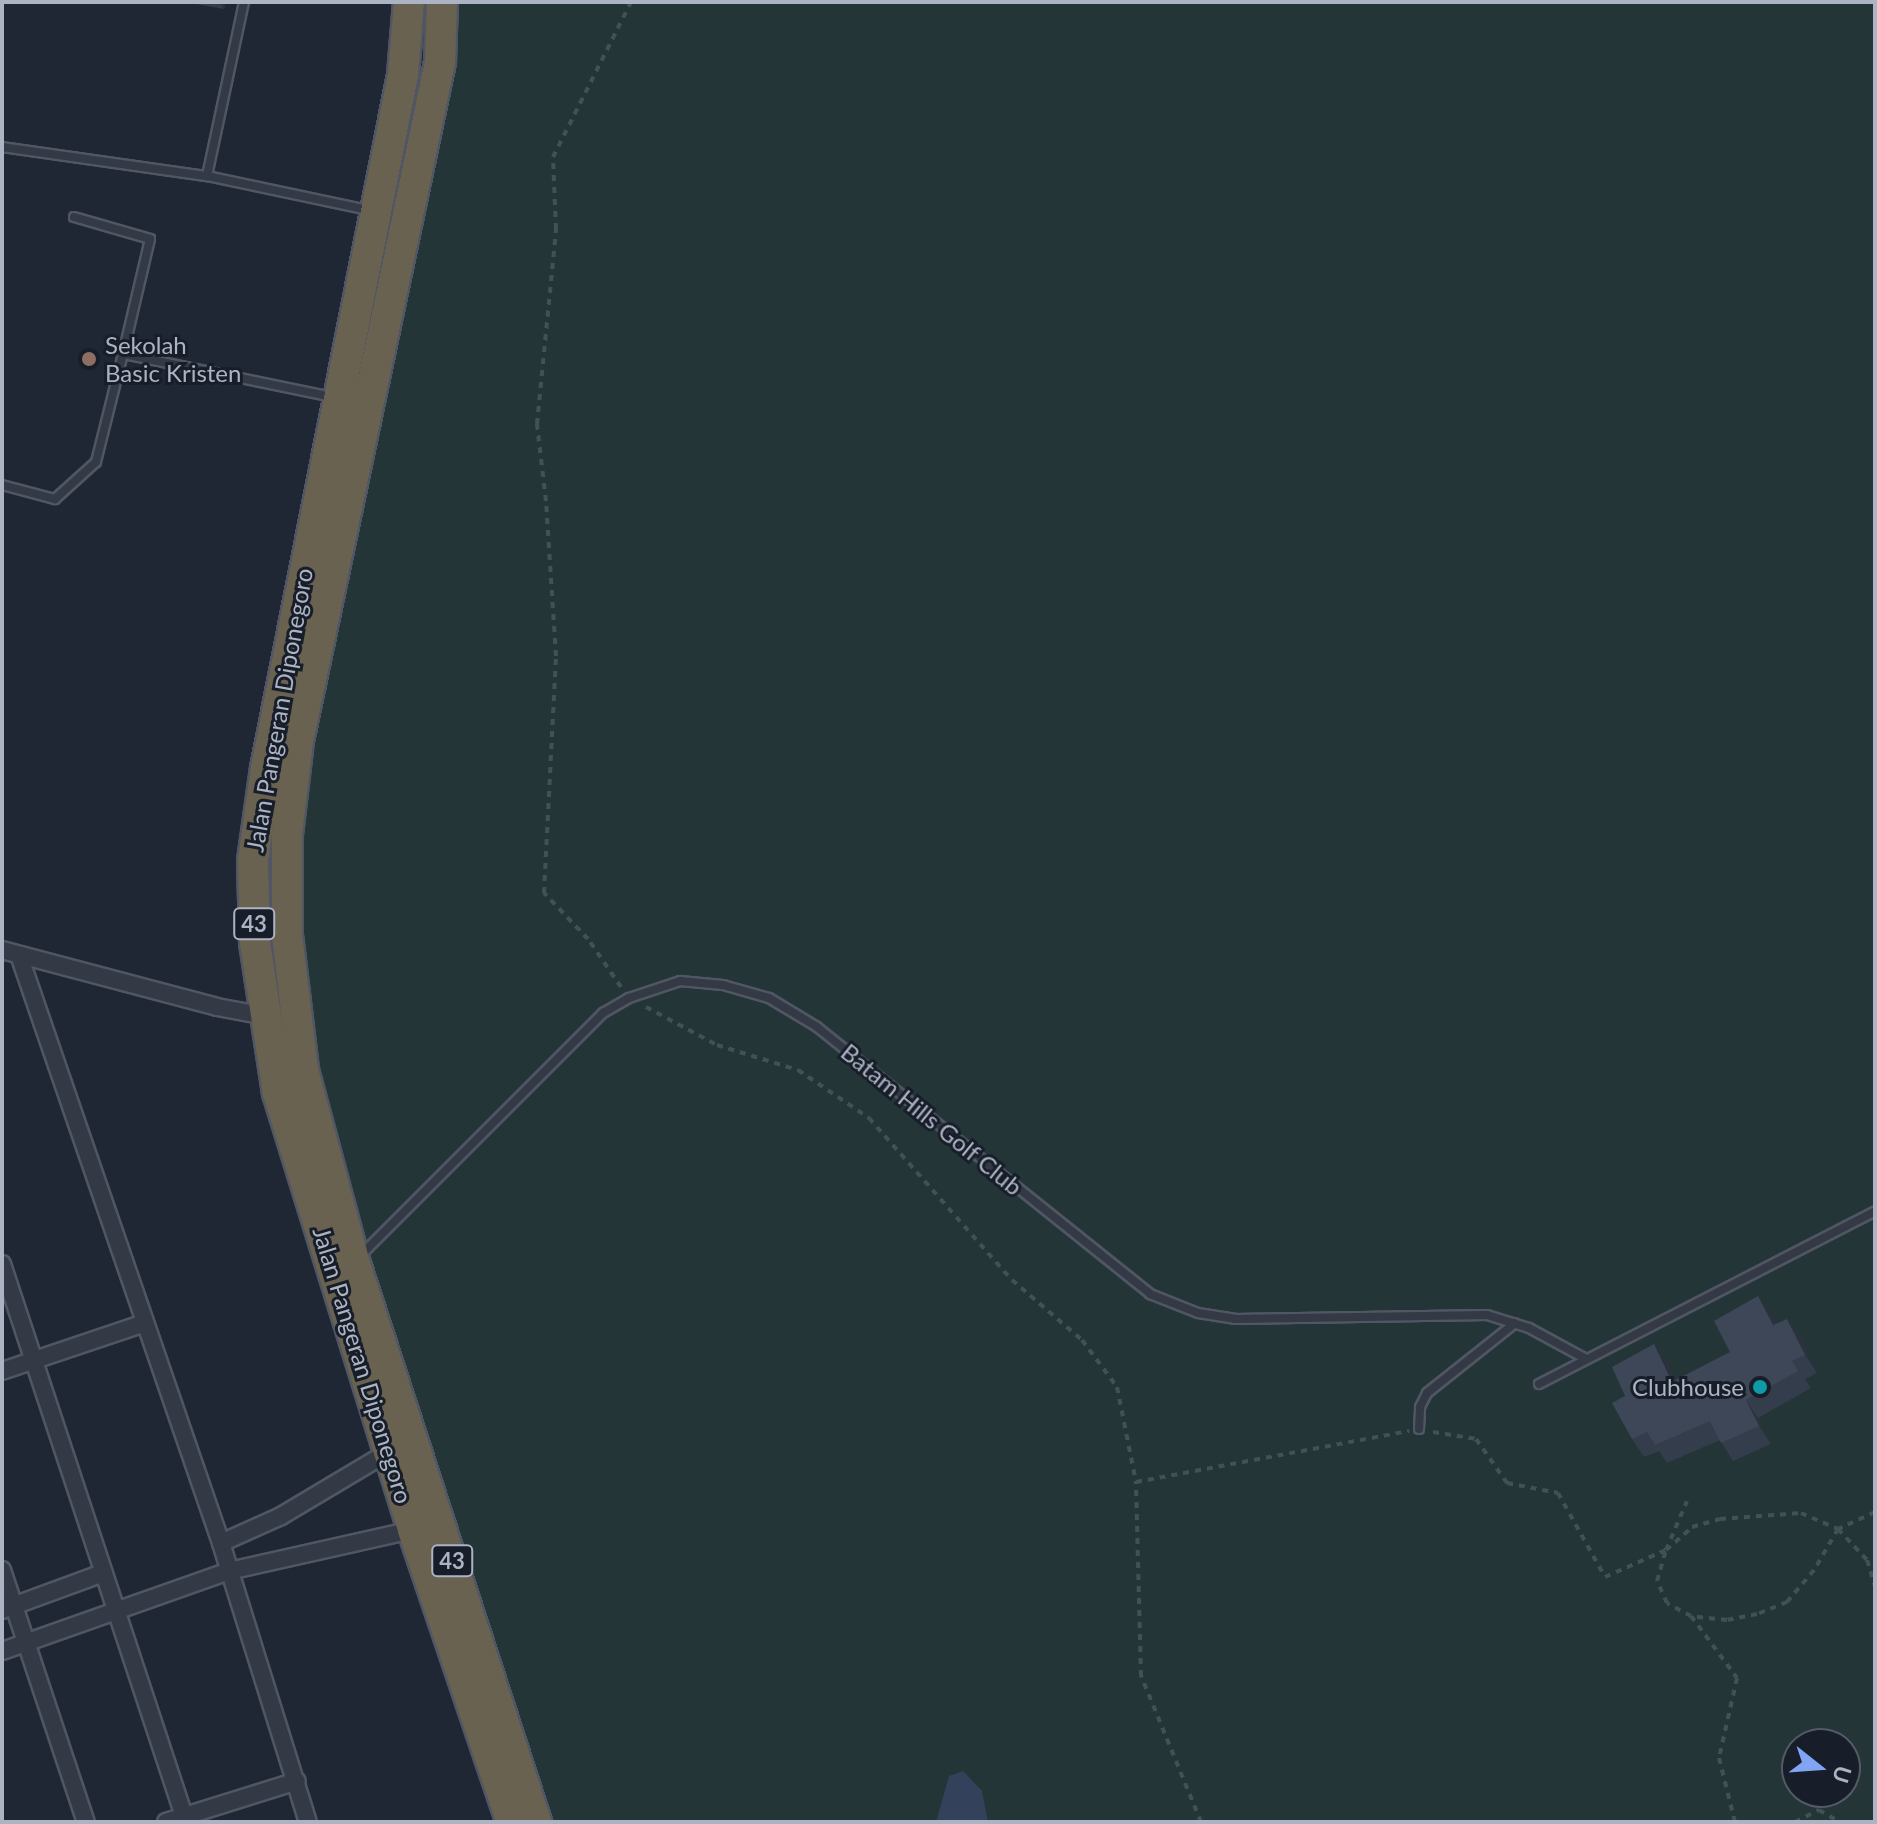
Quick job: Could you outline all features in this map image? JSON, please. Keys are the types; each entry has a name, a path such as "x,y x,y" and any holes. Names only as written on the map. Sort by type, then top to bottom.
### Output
{"highway":[{"name":"Jalan Pangeran Diponegoro","path":"409,2 403,75 336,398 266,768 253,861 255,943 278,1093 413,1530 512,1822"},
{"name":"Jalan Pangeran Diponegoro","path":"442,2 440,62 301,726 287,835 287,935 303,1070 354,1261 536,1822"}],"street":[{"path":"2,950 266,1016"},
{"path":"19,955 221,1543 308,1822"},
{"path":"2,1264 185,1819"},
{"path":"2,1371 145,1323"},
{"path":"221,1543 281,1516 390,1451"},
{"path":"2,1651 115,1608 229,1571 413,1530"},
{"path":"2,1570 8,1608 26,1643 86,1822"},
{"path":"8,1608 103,1573"},
{"path":"166,1822 185,1819 297,1781"}],"lane":[{"path":"207,176 244,2"},
{"path":"2,147 207,176 374,211"},
{"path":"2,485 55,499 96,462 150,239 74,217"},
{"path":"123,354 336,398"},
{"name":"Batam Hills Golf Club","path":"354,1261 603,1013 629,998 680,981 723,985 769,998 817,1027 1150,1294 1198,1313 1235,1319 1487,1315 1515,1323 1586,1359"},
{"path":"1539,1384 1875,1211"},
{"path":"1419,1429 1420,1407 1427,1393 1515,1323"}],"path":[{"path":"631,2 553,157 556,229 537,424 546,501 556,656 544,893 588,939 629,998 717,1045 798,1070 869,1118 1012,1280 1082,1340 1117,1387 1136,1482 1141,1676 1201,1822"},
{"path":"1136,1482 1419,1429 1476,1439 1507,1483 1558,1493 1605,1577 1666,1550 1692,1527 1720,1519 1801,1513 1838,1529 1867,1560 1875,1586"},
{"path":"1687,1501 1666,1550 1657,1581 1667,1603 1691,1616 1727,1620 1757,1614 1787,1602 1814,1570 1838,1529 1875,1512"},
{"path":"1691,1616 1737,1678 1719,1758 1735,1822"},
{"path":"1795,1822 1819,1810 1840,1822"}],"shaded area":[{"path":"431,2 1875,2 1875,1822 529,1822 415,1474 276,931 424,93"}],"water":[{"path":"963,1771 982,1791 988,1822 936,1822 949,1776"}],"building":[{"name":"Clubhouse","path":"1758,1296 1773,1325 1787,1319 1805,1355 1792,1361 1798,1371 1746,1400 1759,1426 1721,1443 1710,1421 1655,1445 1647,1432 1632,1439 1612,1403 1625,1396 1612,1367 1654,1344 1672,1382 1730,1352 1714,1321"}],"place":[{"name":"Sekolah Basic Kristen","path":"89,359"},
{"name":"Clubhouse","path":"1760,1387"}]}
